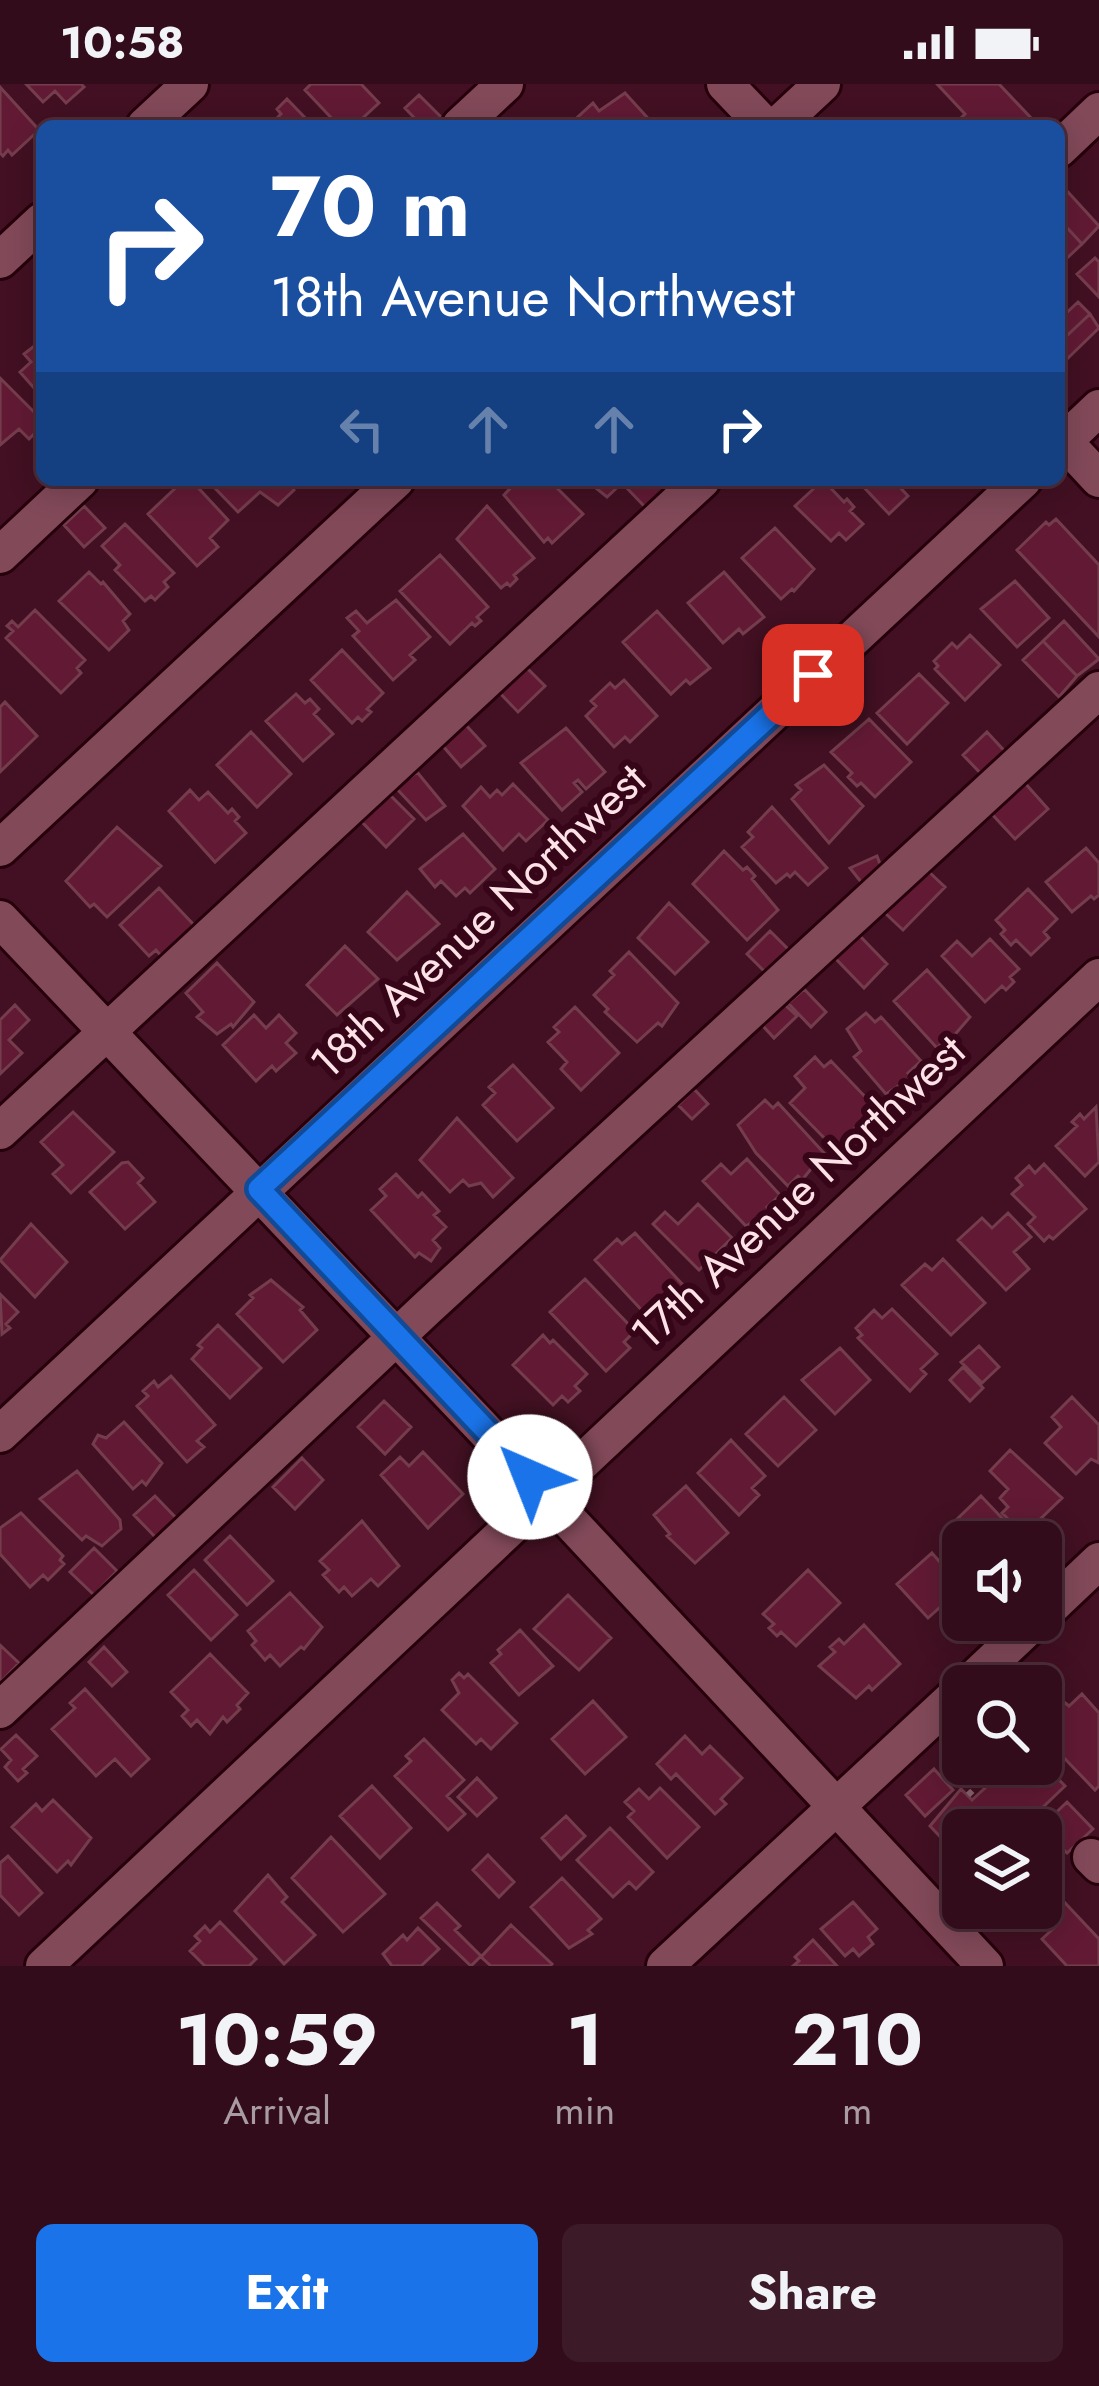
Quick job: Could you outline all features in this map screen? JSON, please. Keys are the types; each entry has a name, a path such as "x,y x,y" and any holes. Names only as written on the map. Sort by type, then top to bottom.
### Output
{"street":[{"path":"151,120 190,84"},
{"path":"466,120 505,84"},
{"path":"725,84 759,120"},
{"path":"783,120 822,84"},
{"path":"1065,143 1099,111"},
{"path":"0,260 36,227"},
{"path":"1065,438 1099,408"},
{"path":"1065,445 1099,479"},
{"path":"0,555 74,486"},
{"path":"0,848 390,486"},
{"path":"0,1131 696,486"},
{"name":"18th Avenue Northwest","path":"0,1434 1017,486"},
{"path":"0,1710 397,1336 1099,690"},
{"path":"0,919 259,1189 985,1966"},
{"name":"17th Avenue Northwest","path":"44,1966 1099,977"},
{"path":"1062,1597 1099,1562"},
{"path":"989,1665 1014,1641"},
{"path":"665,1966 942,1709"}],"path":[{"path":"975,1785 978,1789"},
{"path":"968,1796 981,1785"}],"building":[{"path":"26,84 84,87 66,103 55,91 43,102"},
{"path":"311,84 361,84 379,103 361,120 333,120 305,90"},
{"path":"937,84 999,84 1031,118 959,120 965,114"},
{"path":"0,87 36,127 36,133 12,155 8,150 3,156"},
{"path":"625,93 650,120 575,120 593,103 599,111"},
{"path":"419,95 441,117 416,120 405,108"},
{"path":"287,99 307,120 275,120 281,114 277,109"},
{"path":"1068,192 1099,226 1082,244 1065,226"},
{"path":"1065,226 1082,244 1065,260"},
{"path":"1095,258 1099,262 1099,297 1077,274"},
{"path":"1078,302 1090,314 1065,337 1065,314"},
{"path":"1090,314 1099,328 1065,361 1065,337"},
{"path":"36,345 36,390 20,372 31,362 24,354"},
{"path":"0,378 36,414 36,432 29,439 19,429 0,445"},
{"path":"178,486 197,486 228,520 210,538 218,547 197,566 148,514"},
{"path":"213,486 292,486 294,490 278,505 260,492 238,512"},
{"path":"512,486 555,486 583,514 552,543 548,538 544,542 504,495"},
{"path":"593,486 619,486 607,497"},
{"path":"625,486 667,488 646,508"},
{"path":"817,486 829,486 844,502 847,499 854,507 850,511 863,524 846,540 839,533 831,541 795,506"},
{"path":"863,486 899,486 908,496 889,514"},
{"path":"84,506 105,528 84,547 64,525"},
{"path":"487,506 534,558 514,575 517,579 510,586 501,588 457,539"},
{"path":"1056,519 1099,565 1099,637 1017,550 1046,522 1049,525"},
{"path":"125,524 174,573 155,600 151,596 145,601 115,570 120,565 102,546"},
{"path":"775,528 814,569 781,599 742,558"},
{"path":"440,555 488,607 477,617 481,621 472,623 450,644 400,591"},
{"path":"89,572 130,614 123,621 129,630 109,650 59,601"},
{"path":"724,572 764,617 723,643 688,603"},
{"path":"1015,581 1049,618 1017,647 981,609"},
{"path":"396,600 430,637 410,655 415,660 393,680 353,636 359,631 347,618 356,611 367,623"},
{"path":"35,610 85,660 77,668 81,673 61,693 6,638 13,631 7,626 12,621 18,627"},
{"path":"657,611 710,668 671,694 623,642"},
{"path":"1064,621 1099,659 1077,676 1043,641"},
{"path":"970,635 1000,665 965,700 935,669 934,661 952,643 957,648"},
{"path":"1043,641 1077,676 1059,697 1023,660"},
{"path":"342,650 383,693 362,721 358,717 352,723 311,680"},
{"path":"522,663 545,686 518,712 496,689"},
{"path":"919,674 948,703 907,744 877,713"},
{"path":"624,680 657,716 630,742 625,737 614,747 586,716 596,706 591,701 610,683 615,688"},
{"path":"296,694 305,703 310,699 319,709 314,714 333,734 303,761 266,721"},
{"path":"5,702 37,736 0,772 0,707"},
{"path":"869,719 911,762 875,797 848,777 852,773 831,752"},
{"path":"465,724 485,746 461,767 442,745"},
{"path":"566,728 605,772 586,789 578,780 574,783 582,792 562,810 521,763"},
{"path":"251,732 291,774 257,807 217,765"},
{"path":"987,732 1011,758 988,781 963,755"},
{"path":"824,765 863,806 829,843 792,799 801,790 796,785"},
{"path":"417,772 445,806 426,820 396,788"},
{"path":"1024,782 1048,809 1015,839 990,812"},
{"path":"513,784 548,820 526,841 519,834 503,850 463,806 481,787 490,797 497,790 502,795"},
{"path":"190,790 199,800 208,792 228,813 232,809 246,833 215,862 169,811"},
{"path":"390,795 414,819 386,847 362,822"},
{"path":"772,807 827,868 808,885 795,872 776,883 742,847 753,837 748,832"},
{"path":"117,827 161,866 107,917 94,904 90,907 66,881"},
{"path":"463,834 495,869 470,893 465,888 456,896 441,881 435,887 420,869"},
{"path":"1086,848 1099,863 1099,895 1072,912 1046,882"},
{"path":"724,851 743,870 747,867 778,910 747,940 693,884"},
{"path":"877,856 884,874 869,892 850,868"},
{"path":"927,870 945,887 903,930 885,913"},
{"path":"159,888 194,925 162,957 156,950 149,956 120,925"},
{"path":"1028,889 1057,919 1044,932 1049,938 1031,955 1016,940 1011,945 996,920"},
{"path":"407,892 439,924 397,960 368,932"},
{"path":"669,903 708,942 675,974 638,938"},
{"path":"770,931 792,953 769,976 747,954"},
{"path":"859,935 887,964 864,988 835,958"},
{"path":"990,939 1019,969 1006,990 1002,986 985,1002 942,956 957,941 972,956"},
{"path":"345,946 378,979 337,1015 307,985"},
{"path":"629,952 678,1003 662,1026 658,1023 637,1042 594,995"},
{"path":"217,963 254,1002 233,1027 217,1034 197,1017 203,1012 186,993"},
{"path":"927,970 970,1017 945,1046 942,1043 937,1048 894,1001"},
{"path":"804,989 826,1012 811,1027 788,1003"},
{"path":"784,1004 797,1016 774,1038 763,1026"},
{"path":"15,1005 29,1020 9,1040 22,1053 0,1074 0,1020"},
{"path":"575,1007 619,1053 581,1090 561,1069 567,1062 548,1042 559,1032 554,1027"},
{"path":"866,1013 875,1022 881,1017 921,1061 908,1073 912,1077 886,1094 854,1057 861,1051 847,1029"},
{"path":"254,1015 266,1028 279,1015 296,1033 286,1043 296,1053 256,1081 223,1045"},
{"path":"815,1057 824,1067 831,1061 874,1106 836,1150 790,1103 805,1088 795,1076"},
{"path":"513,1065 553,1108 517,1141 483,1105 495,1093 489,1087"},
{"path":"694,1089 708,1104 692,1119 678,1105"},
{"path":"765,1100 773,1108 778,1103 824,1153 802,1180 798,1176 788,1186 756,1153 738,1125"},
{"path":"1096,1107 1099,1162 1085,1176 1056,1146 1077,1126 1072,1122 1080,1114 1084,1119"},
{"path":"73,1112 114,1152 71,1193 53,1174 63,1165 41,1142"},
{"path":"457,1118 513,1178 493,1197 481,1183 469,1186 463,1180 450,1192 420,1160"},
{"path":"747,1159 780,1195 767,1207 771,1211 746,1226 703,1181 721,1164 731,1174"},
{"path":"128,1162 155,1202 125,1229 90,1192"},
{"path":"1044,1164 1086,1209 1053,1239 1049,1236 1044,1241 1028,1224 1035,1217 1012,1194 1022,1185 1016,1178 1029,1166 1035,1173"},
{"path":"396,1174 439,1211 434,1215 446,1227 433,1240 440,1248 431,1261 419,1253 415,1257 371,1210 386,1196 380,1189"},
{"path":"698,1204 732,1238 699,1270 653,1224 665,1212 678,1224"},
{"path":"1008,1213 1031,1237 1014,1252 1029,1269 1006,1290 958,1240 982,1218 992,1228"},
{"path":"31,1224 67,1262 35,1297 0,1260"},
{"path":"635,1233 683,1285 648,1317 595,1260 617,1239 622,1244"},
{"path":"943,1259 985,1303 951,1335 902,1285 925,1264 932,1270"},
{"path":"585,1279 635,1331 624,1342 630,1348 606,1371 550,1312"},
{"path":"271,1280 303,1307 300,1310 317,1330 283,1362 237,1314 253,1298 250,1295"},
{"path":"0,1294 18,1312 2,1334"},
{"path":"892,1309 937,1354 921,1369 926,1374 910,1391 858,1338 862,1335 856,1328 874,1310 882,1318"},
{"path":"218,1325 261,1368 230,1398 192,1359 202,1348 198,1345"},
{"path":"543,1335 587,1374 575,1386 580,1391 568,1402 562,1396 553,1405 513,1365"},
{"path":"979,1346 999,1367 982,1383 961,1362"},
{"path":"840,1348 870,1380 835,1414 802,1380"},
{"path":"963,1367 983,1388 970,1401 950,1380"},
{"path":"171,1376 215,1425 197,1441 204,1447 187,1462 137,1406 154,1381 158,1387"},
{"path":"784,1397 816,1430 778,1466 746,1434"},
{"path":"1072,1397 1099,1425 1099,1463 1091,1459 1076,1474 1045,1443 1061,1427 1052,1417"},
{"path":"384,1401 411,1427 385,1454 358,1427"},
{"path":"124,1422 162,1463 146,1485 142,1481 133,1489 93,1444 98,1435 106,1438"},
{"path":"731,1440 765,1476 752,1488 759,1495 739,1515 698,1473"},
{"path":"1010,1450 1062,1498 1038,1521 1010,1521 1002,1513 1008,1507 1000,1498 1008,1489 990,1471"},
{"path":"423,1452 463,1494 428,1528 381,1475 400,1457 409,1466"},
{"path":"302,1458 323,1480 295,1509 273,1487"},
{"path":"77,1471 120,1520 121,1529 102,1546 86,1536 82,1540 40,1499"},
{"path":"686,1486 728,1533 695,1563 667,1536 670,1534 654,1515"},
{"path":"155,1496 180,1522 159,1541 134,1515"},
{"path":"981,1496 1005,1521 955,1521"},
{"path":"21,1513 63,1556 64,1564 48,1580 43,1575 30,1587 0,1554 0,1528"},
{"path":"362,1521 399,1566 378,1586 371,1579 352,1596 344,1587 339,1592 323,1575 329,1570 320,1561"},
{"path":"230,1536 273,1581 247,1605 205,1560"},
{"path":"94,1548 117,1571 94,1595 70,1572"},
{"path":"932,1553 942,1565 942,1605 928,1618 897,1584"},
{"path":"194,1570 237,1615 211,1640 168,1595"},
{"path":"808,1570 840,1603 796,1646 781,1632 777,1636 769,1628 774,1624 763,1614"},
{"path":"290,1593 322,1627 304,1649 280,1666 270,1655 265,1660 252,1645 256,1641 248,1631"},
{"path":"568,1595 611,1638 579,1670 534,1629"},
{"path":"864,1625 900,1664 856,1698 819,1666 835,1652 830,1647 839,1639 844,1644"},
{"path":"520,1630 553,1666 519,1695 491,1663"},
{"path":"0,1645 19,1663 0,1683"},
{"path":"104,1647 127,1672 112,1686 89,1662"},
{"path":"210,1654 248,1693 237,1705 240,1709 227,1722 223,1717 210,1734 197,1720 191,1726 182,1716 188,1710 171,1692"},
{"path":"459,1673 464,1678 468,1674 517,1723 491,1749 481,1739 476,1744 442,1710 459,1693 452,1680"},
{"path":"85,1689 149,1759 131,1776 115,1759 96,1776 52,1729 75,1708 70,1703"},
{"path":"1082,1694 1099,1713 1099,1786 1095,1790 1062,1756 1062,1704 1069,1706"},
{"path":"593,1701 626,1737 585,1774 552,1739"},
{"path":"16,1735 37,1756 18,1781 5,1767 11,1760 1,1749"},
{"path":"685,1736 702,1754 710,1746 742,1778 721,1799 726,1804 715,1814 676,1774 671,1779 657,1764"},
{"path":"424,1739 464,1780 447,1796 465,1814 448,1830 395,1776 411,1761 406,1756"},
{"path":"934,1769 942,1785 953,1790 925,1816 906,1795"},
{"path":"477,1778 496,1798 477,1816 458,1797"},
{"path":"988,1785 1065,1786 1041,1809 944,1809 961,1789 972,1800"},
{"path":"372,1786 411,1828 380,1858 340,1816"},
{"path":"660,1788 699,1827 667,1858 628,1817 634,1811 625,1802 639,1789 649,1799"},
{"path":"53,1800 91,1838 71,1865 68,1861 57,1872 12,1827 36,1804 42,1811"},
{"path":"1067,1802 1093,1829 1067,1853 1062,1848 1060,1809"},
{"path":"942,1812 942,1839 930,1826"},
{"path":"566,1816 585,1836 561,1859 542,1838"},
{"path":"610,1828 653,1872 636,1889 629,1882 613,1897 577,1860"},
{"path":"331,1837 385,1894 343,1932 292,1878"},
{"path":"488,1855 514,1882 499,1897 473,1870"},
{"path":"8,1856 42,1893 19,1915 0,1895 0,1863"},
{"path":"268,1875 287,1897 282,1902 315,1935 284,1964 235,1911"},
{"path":"562,1878 601,1919 588,1930 592,1934 569,1948 531,1907"},
{"path":"1062,1900 1099,1939 1099,1966 1067,1966 1042,1939 1053,1929 1062,1929"},
{"path":"853,1902 877,1929 868,1937 873,1944 859,1956 853,1949 845,1956 821,1929"},
{"path":"437,1903 481,1956 471,1966 421,1918"},
{"path":"220,1922 256,1959 249,1966 205,1966 190,1951 205,1926 210,1932"},
{"path":"511,1925 550,1966 491,1966 481,1957"},
{"path":"418,1928 439,1949 421,1966 392,1966 383,1954"},
{"path":"813,1940 837,1966 793,1966 799,1961 795,1957"}],"route":[{"path":"530,1477 259,1189 813,675"}]}
